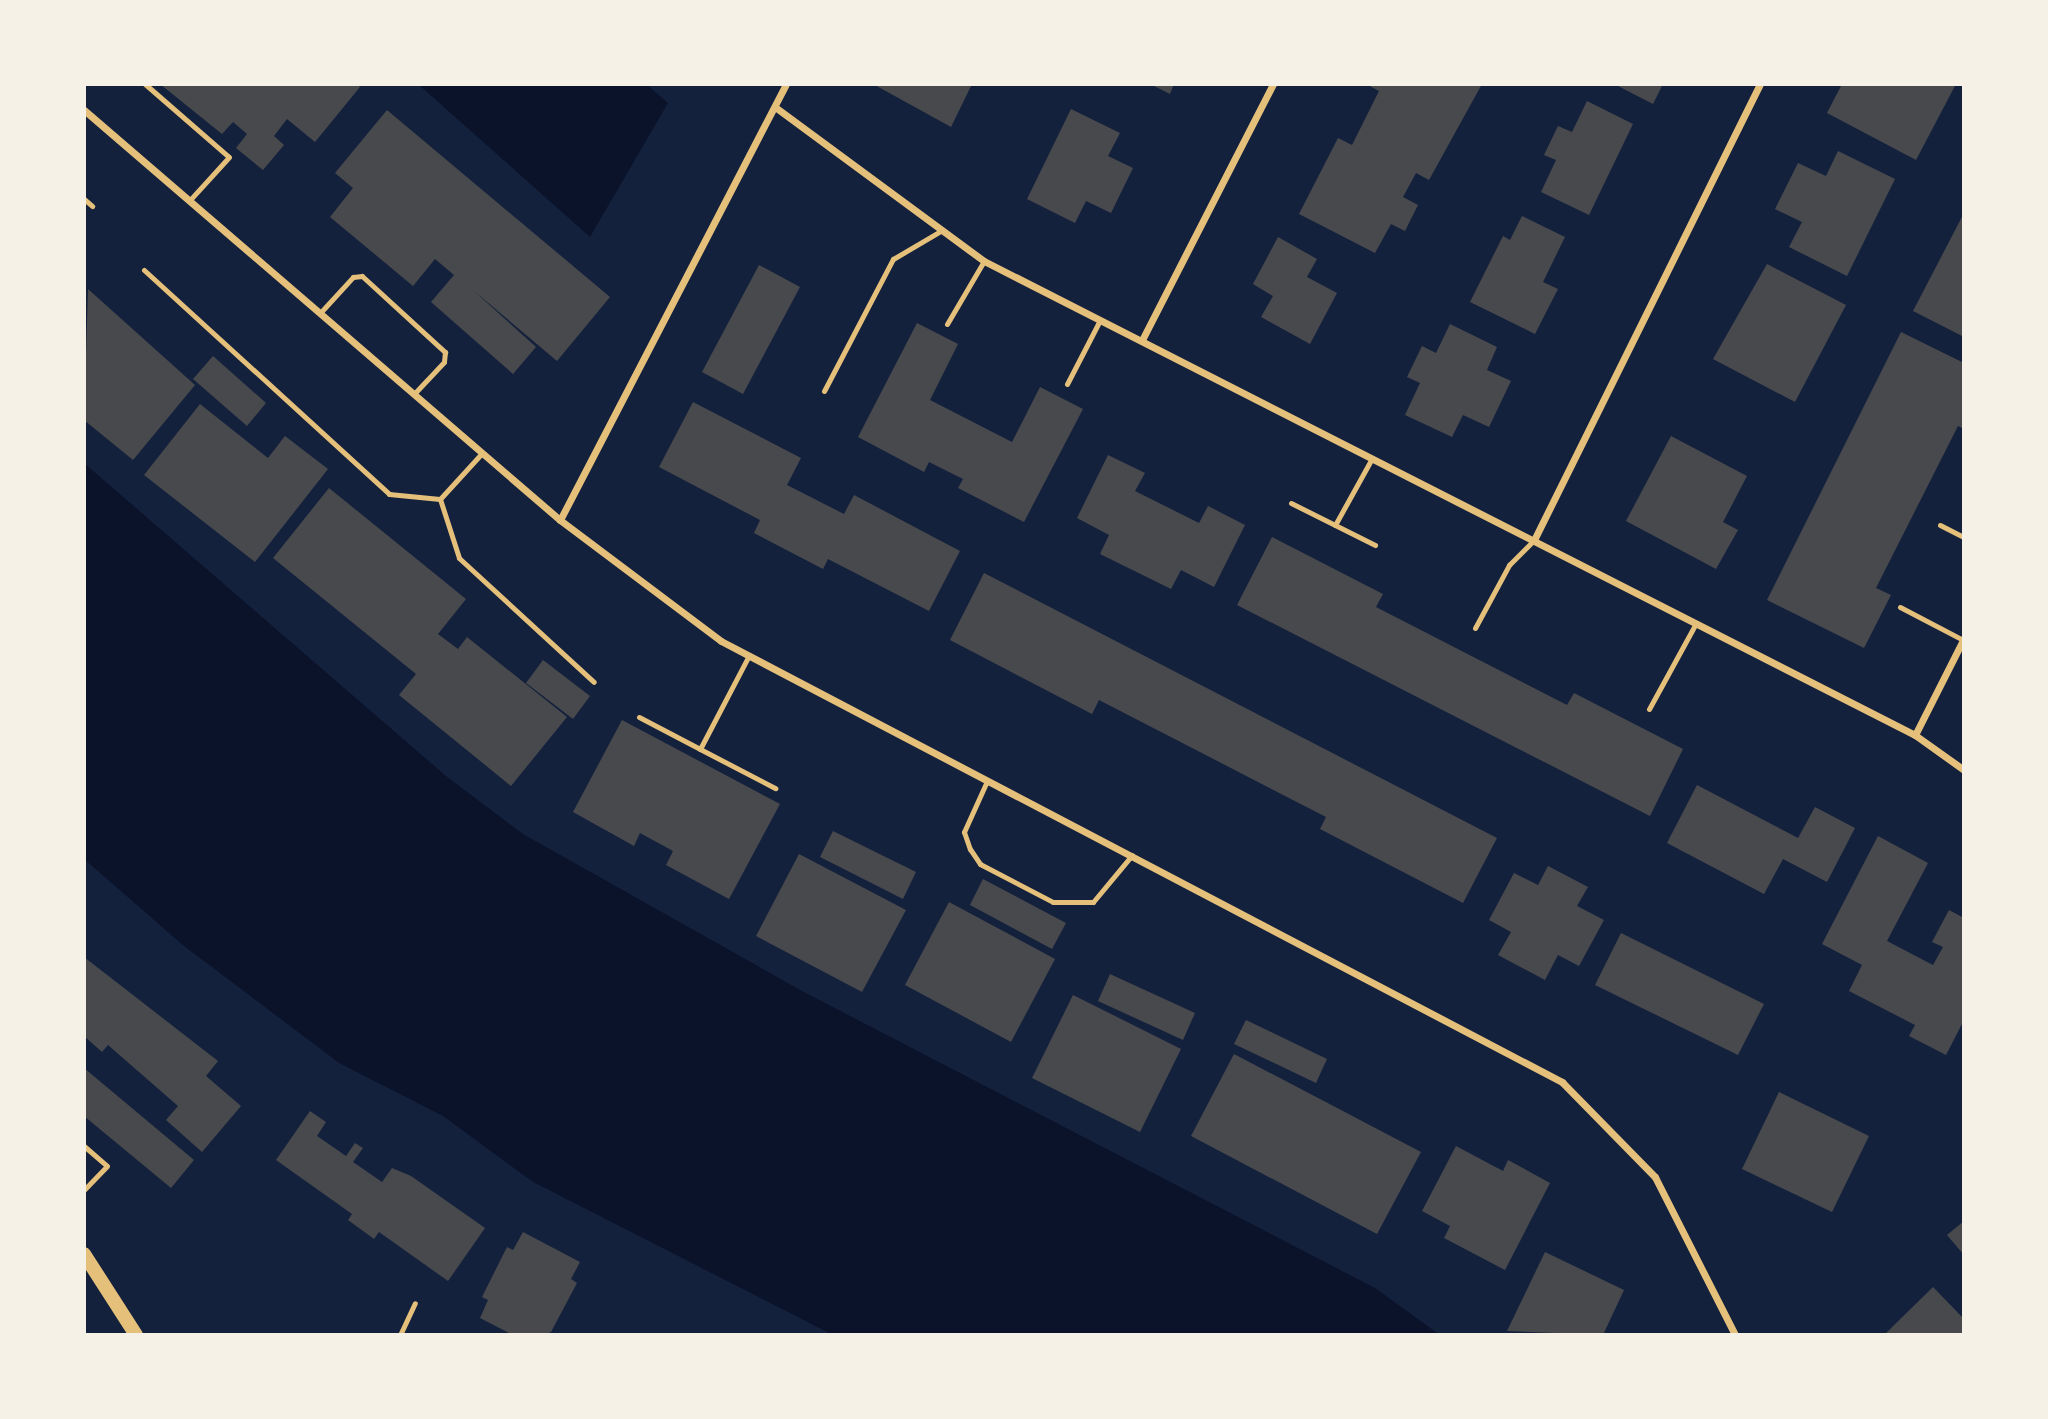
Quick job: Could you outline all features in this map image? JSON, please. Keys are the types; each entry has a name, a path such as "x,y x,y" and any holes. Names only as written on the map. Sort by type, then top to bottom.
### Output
{"main road":[{"path":"84,1255 136,1335"}],"street":[{"path":"560,520 786,84"},
{"path":"1142,340 1273,84"},
{"path":"1534,540 1760,84"},
{"path":"775,107 939,232 984,261 1915,735 1964,770"},
{"path":"84,110 560,520 638,584 748,657 1132,855 1562,1082 1655,1177 1735,1335"},
{"path":"1915,735 1964,639"}],"lane":[{"path":"145,84 229,157 189,201"},
{"path":"84,199 92,206"},
{"path":"824,391 893,258 939,232"},
{"path":"947,324 984,261"},
{"path":"144,270 389,494 440,499"},
{"path":"320,313 353,277 362,276 445,352 444,362 414,394"},
{"path":"1067,384 1100,320"},
{"path":"440,499 482,453"},
{"path":"1335,525 1371,460"},
{"path":"440,499 459,558 594,682"},
{"path":"1291,503 1375,545"},
{"path":"1940,525 1964,537"},
{"path":"1475,628 1509,565 1534,540"},
{"path":"1900,607 1964,639"},
{"path":"1650,709 1696,623"},
{"path":"700,749 748,657"},
{"path":"639,717 775,788"},
{"path":"987,781 964,832 970,849 979,863 1053,902 1093,902 1132,855"},
{"path":"84,1146 107,1167 84,1190"},
{"path":"400,1335 415,1303"}],"water":[{"path":"418,84 646,84 668,103 590,237"},
{"path":"84,463 446,776 523,834 802,991 1375,1288 1440,1335 833,1335 533,1182 443,1116 339,1063 184,946 84,859"}],"building":[{"path":"160,84 357,84 360,87 315,142 287,119 274,136 284,145 263,170 236,148 247,134 233,122 222,134"},
{"path":"873,84 972,84 951,127"},
{"path":"1150,84 1174,84 1170,94"},
{"path":"1366,84 1482,84 1429,180 1416,173 1403,197 1418,205 1405,231 1391,224 1375,253 1299,214 1338,138 1352,145 1379,91"},
{"path":"1614,84 1663,84 1653,104"},
{"path":"1842,84 1956,84 1916,160 1827,113"},
{"path":"1587,101 1633,124 1589,215 1541,192 1556,160 1544,155 1558,126 1572,132"},
{"path":"1071,109 1120,133 1108,156 1133,168 1111,213 1086,201 1075,223 1027,199"},
{"path":"387,110 610,297 557,361 474,291 536,347 513,374 431,302 454,275 435,259 413,286 330,217 353,188 335,173"},
{"path":"1838,151 1895,179 1847,276 1789,247 1802,222 1775,209 1798,163 1826,176"},
{"path":"1964,213 1964,337 1913,311"},
{"path":"1522,216 1565,237 1543,282 1558,289 1535,334 1470,302 1503,236 1510,240"},
{"path":"1278,237 1317,259 1307,277 1337,293 1310,344 1261,317 1273,296 1253,284"},
{"path":"1767,264 1846,305 1795,402 1713,359"},
{"path":"759,265 800,287 743,394 702,372"},
{"path":"88,289 195,385 133,460 84,420"},
{"path":"917,323 958,344 930,400 1012,442 1040,387 1083,409 1024,522 958,488 963,479 929,462 924,472 858,437"},
{"path":"1450,324 1497,347 1487,370 1511,381 1489,427 1463,415 1452,437 1405,415 1420,383 1407,377 1422,346 1436,353"},
{"path":"1901,332 1964,363 1964,429 1958,426 1876,588 1891,595 1864,648 1767,600"},
{"path":"213,356 266,403 247,426 193,379"},
{"path":"693,402 801,458 787,485 844,514 854,495 960,551 929,611 828,559 823,569 754,533 760,520 659,467"},
{"path":"200,404 268,458 285,436 328,469 255,562 144,475"},
{"path":"1671,436 1747,476 1723,522 1738,530 1716,569 1626,521"},
{"path":"1108,455 1145,473 1135,491 1199,523 1208,506 1245,525 1214,587 1181,570 1171,589 1100,554 1109,535 1077,518"},
{"path":"329,488 466,599 438,634 458,649 467,637 567,717 511,786 399,695 416,674 273,558"},
{"path":"1272,537 1383,594 1376,607 1567,705 1574,693 1683,749 1650,816 1237,605"},
{"path":"984,573 1497,838 1463,903 1320,829 1326,817 1099,700 1092,714 950,640"},
{"path":"543,660 590,696 573,719 526,683"},
{"path":"622,720 780,804 729,899 666,865 673,851 640,833 634,846 573,812"},
{"path":"1697,785 1798,838 1815,807 1855,828 1827,882 1783,859 1764,894 1667,843"},
{"path":"833,831 916,872 903,899 820,857"},
{"path":"1878,836 1928,863 1887,941 1933,965 1943,947 1932,942 1949,910 1964,918 1964,1020 1946,1055 1909,1036 1915,1025 1849,991 1862,965 1822,944"},
{"path":"799,854 906,910 862,992 756,936"},
{"path":"1548,866 1588,887 1577,906 1604,920 1579,966 1558,955 1545,980 1498,955 1511,932 1489,920 1514,873 1538,885"},
{"path":"983,879 1066,923 1052,949 970,905"},
{"path":"949,902 1055,959 1011,1042 905,985"},
{"path":"1621,933 1764,1004 1738,1055 1595,985"},
{"path":"84,957 218,1061 206,1076 241,1106 202,1152 166,1120 178,1106 108,1045 102,1052 84,1036"},
{"path":"1110,974 1195,1013 1183,1040 1098,1001"},
{"path":"1073,995 1181,1049 1140,1132 1032,1078"},
{"path":"1246,1020 1327,1059 1316,1083 1234,1044"},
{"path":"1234,1054 1421,1152 1377,1234 1191,1136"},
{"path":"84,1068 194,1160 171,1188 84,1116"},
{"path":"1779,1092 1869,1136 1832,1212 1742,1169"},
{"path":"310,1111 326,1122 317,1136 346,1156 355,1143 363,1148 353,1162 382,1182 392,1168 411,1176 485,1228 448,1281 379,1232 374,1239 348,1220 352,1214 276,1160"},
{"path":"1456,1146 1503,1171 1508,1160 1550,1183 1505,1270 1444,1238 1450,1226 1422,1211"},
{"path":"1964,1221 1964,1255 1947,1235"},
{"path":"523,1232 580,1262 571,1279 577,1283 551,1332 543,1335 513,1335 480,1318 488,1300 482,1297 507,1247 513,1250"},
{"path":"1545,1252 1624,1290 1603,1335 1507,1331"},
{"path":"1933,1287 1964,1319 1964,1335 1884,1335"}]}
